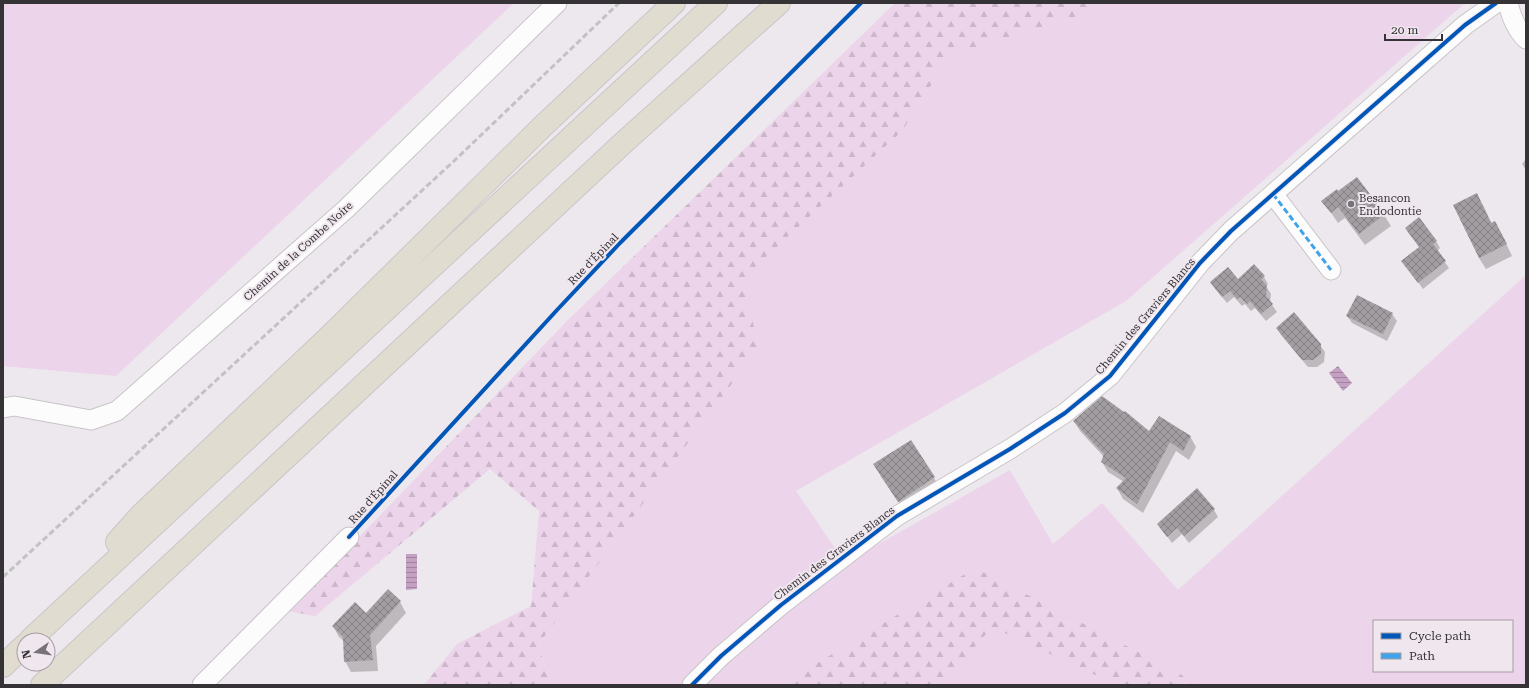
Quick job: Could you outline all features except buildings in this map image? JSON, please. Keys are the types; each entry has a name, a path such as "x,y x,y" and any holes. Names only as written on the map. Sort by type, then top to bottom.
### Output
{"highway":[{"path":"37,632 140,516 330,336 545,124 674,3"},
{"path":"39,632 716,3"},
{"path":"42,685 622,144 779,3"},
{"path":"3,666 16,653"}],"street":[{"name":"Chemin de la Combe Noire","path":"3,408 14,406 91,420 117,410 346,209 558,3"},
{"name":"Chemin des Graviers Blancs","path":"692,685 721,656 781,605 897,516 1010,449 1065,413 1110,376 1200,263 1231,231 1465,25 1496,3"},
{"path":"1508,3 1510,12 1520,33 1526,38"},
{"path":"1273,194 1331,270"},
{"path":"202,685 349,537"}],"green space":[{"path":"3,3 514,3 116,376 3,366"},
{"path":"895,3 1101,3 1093,12 951,54 902,131 742,279 759,347 538,645 552,685 424,685 457,644 531,606 539,511 490,469 315,616 288,611 566,322"},
{"path":"1101,3 1465,3 1126,301 796,491 845,563 1010,470 1053,544 1102,503 1178,590 1526,275 1526,685 552,685 538,645 759,347 741,279 902,131 951,54 1093,12"},
{"path":"975,568 1179,673 1194,685 1117,685 992,627 942,685 781,685"}],"shaded area":[{"path":"1338,366 1352,383 1343,391 1329,373"},
{"path":"406,554 417,554 417,589 406,590"}],"railway":[{"path":"3,577 454,161 619,3"}],"marked path":[{"path":"1273,194 1331,270"}],"cycle path":[{"name":"Rue d'Épinal","path":"349,537 620,243 861,3"},
{"path":"692,685 721,656 781,605 897,516 1010,449 1065,413 1110,376 1200,263 1231,231 1465,25 1496,3"}],"place":[{"name":"Besancon Endodontie","path":"1351,204"}]}
